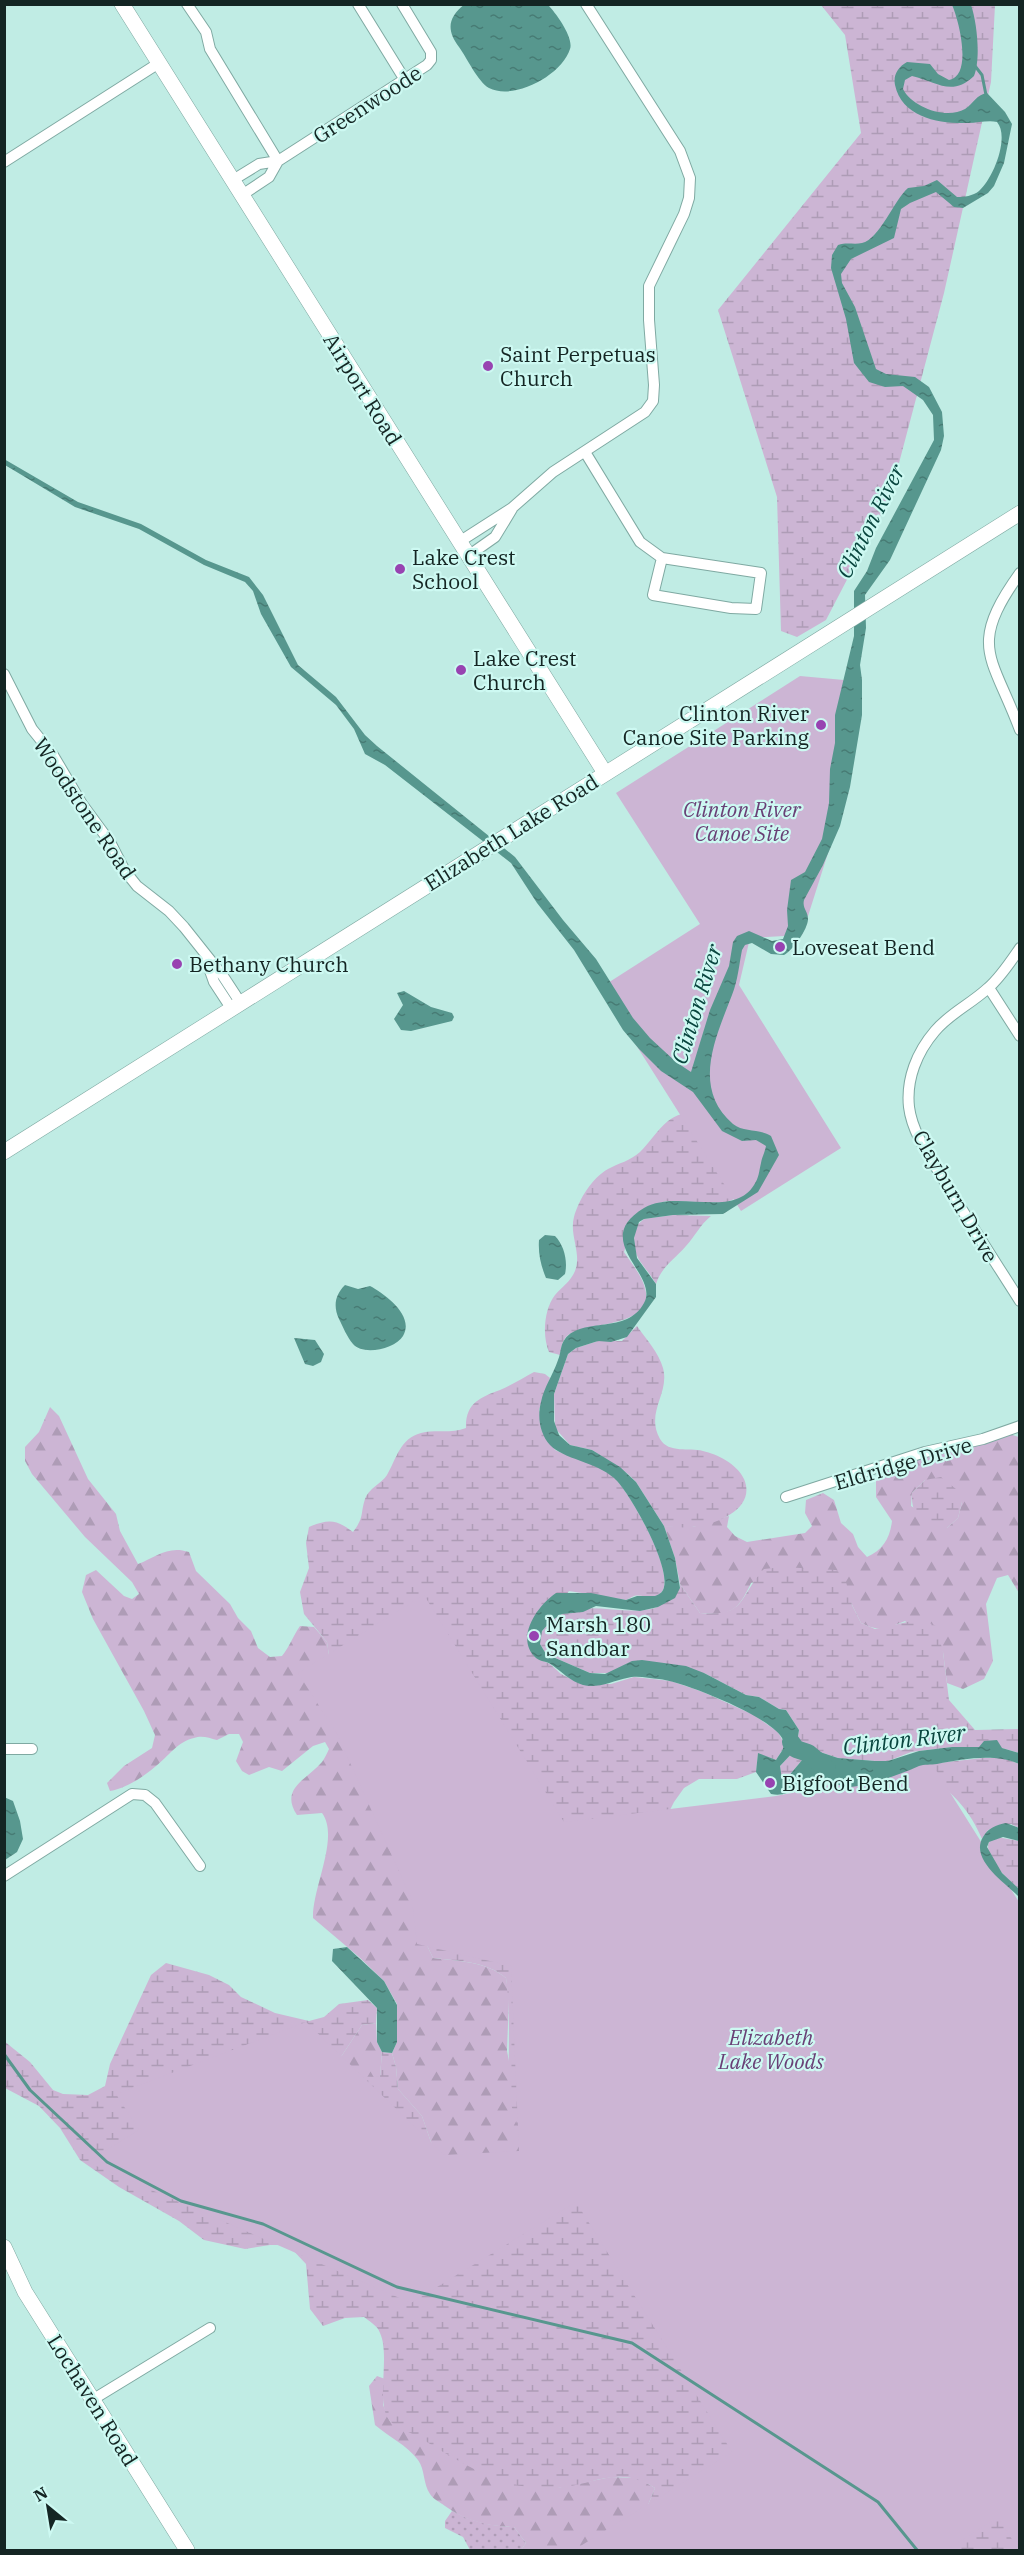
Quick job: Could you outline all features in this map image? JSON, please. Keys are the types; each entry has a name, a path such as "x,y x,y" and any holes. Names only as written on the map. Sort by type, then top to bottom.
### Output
{"street":[{"name":"Airport Road","path":"122,4 605,773"},
{"path":"187,4 206,32 210,49 278,161"},
{"path":"358,4 405,80"},
{"name":"Greenwoode","path":"233,180 259,164 278,161 427,65 431,60 432,52 402,4"},
{"path":"459,542 512,508 553,472 645,412 653,402 649,286 684,214 689,198 690,178 680,151 586,4"},
{"path":"4,162 159,63"},
{"name":"Greenwoode","path":"242,195 269,177 278,161"},
{"path":"585,452 640,542 662,558 761,573 756,609 731,608 653,595 662,558"},
{"path":"468,556 497,535 512,508"},
{"name":"Elizabeth Lake Road","path":"4,1152 1020,513"},
{"path":"1020,573 1002,598 990,623 987,642 989,656 1015,704 1020,730"},
{"name":"Woodstone Road","path":"4,674 32,729 53,755 82,804 110,842 125,871 137,886 169,911 223,976 236,1005"},
{"name":"Clayburn Drive","path":"1019,951 989,988 954,1012 923,1047 914,1066 909,1087 909,1109 917,1134 935,1167 1020,1301"},
{"path":"989,988 1020,1036"},
{"name":"Eldridge Drive","path":"786,1497 925,1452 983,1439 1020,1426"},
{"path":"4,1749 32,1749"},
{"path":"4,1876 132,1794 145,1795 155,1803 201,1866"},
{"name":"Lochaven Road","path":"4,2247 25,2292 187,2550"},
{"path":"92,2400 210,2328"}],"green space":[{"path":"821,5 995,5 991,82 944,293 890,497 826,620 797,637 781,631 777,497 718,310 861,133 845,35"},
{"name":"Clinton River Canoe Site","path":"800,676 844,680 848,790 802,935 750,938 739,985 841,1148 741,1211 600,988 700,924 616,793"},
{"path":"697,1109 743,1195 725,1203 667,1201 651,1205 635,1215 624,1252 643,1282 646,1293 644,1305 627,1319 574,1332 566,1337 560,1355 549,1352 545,1338 546,1315 551,1301 575,1271 577,1258 573,1224 576,1210 583,1196 602,1173 640,1152 668,1121"},
{"path":"673,1215 711,1216 665,1268 656,1284 636,1253 635,1227 644,1219"},
{"path":"637,1326 663,1368 663,1386 655,1420 660,1439 669,1447 698,1450 720,1457 732,1464 744,1479 745,1499 732,1514 722,1519 701,1526 664,1526 636,1482 628,1474 592,1450 570,1445 555,1428 554,1394 568,1354 576,1348 598,1341 622,1341"},
{"name":"Elizabeth Lake Woods","path":"534,1372 545,1374 550,1378 539,1410 555,1450 600,1468 614,1477 621,1485 640,1515 658,1553 664,1584 658,1595 634,1596 626,1600 569,1591 529,1647 535,1657 581,1684 611,1684 634,1677 671,1681 703,1692 754,1715 778,1732 784,1743 776,1760 758,1754 756,1772 737,1779 699,1779 684,1788 662,1826 966,2458 1019,2550 750,2550 648,2505 655,2488 642,2481 618,2477 558,2488 539,2488 520,2486 485,2474 391,2422 386,2415 384,2405 384,2355 379,2330 364,2317 345,2318 323,2326 310,2309 306,2264 288,2245 245,2249 204,2240 179,2221 119,2187 80,2160 60,2128 39,2106 5,2088 4,2041 30,2062 53,2090 63,2094 88,2095 105,2086 110,2064 151,1975 166,1963 209,1975 229,1985 241,1997 275,2013 309,2021 324,2017 339,2004 368,2000 377,2008 376,2023 362,2025 333,2069 340,2076 380,2077 382,2052 392,2053 398,2089 422,2116 434,2151 443,2168 512,2160 526,2146 511,2102 506,1978 481,1965 433,1958 422,1935 425,1903 332,1676 327,1642 304,1614 300,1592 309,1568 306,1543 309,1527 332,1522 353,1532 361,1518 367,1495 387,1475 408,1440 421,1433 466,1428 468,1412 476,1402"},
{"path":"50,1407 59,1416 88,1479 116,1514 120,1531 138,1564 168,1551 189,1552 196,1571 230,1604 238,1618 251,1631 258,1648 270,1657 282,1656 300,1626 314,1627 327,1642 332,1676 419,1877 422,1935 433,1958 480,1965 506,1978 509,1997 507,2051 526,2146 512,2160 472,2177 434,2151 422,2116 398,2089 392,2053 397,2042 397,2004 384,1981 313,1918 327,1849 327,1823 322,1813 297,1815 291,1798 298,1785 324,1759 329,1749 325,1742 313,1746 282,1771 269,1767 249,1775 242,1771 236,1761 243,1742 239,1734 229,1734 217,1740 197,1737 178,1746 151,1770 134,1781 110,1791 107,1783 124,1766 152,1748 155,1735 93,1619 82,1592 86,1575 96,1570 124,1596 132,1599 139,1594 132,1582 85,1537 32,1474 25,1461 25,1447 39,1432"},
{"path":"1012,1435 1019,1437 1019,1593 1008,1575 997,1578 986,1604 993,1661 984,1679 963,1689 947,1683 943,1652 905,1621 883,1628 873,1628 861,1623 835,1570 802,1570 751,1583 737,1606 719,1614 700,1613 680,1584 675,1558 664,1526 693,1527 729,1516 727,1527 735,1536 747,1542 805,1533 812,1526 805,1513 806,1500 823,1493 834,1500 841,1523 853,1534 858,1547 867,1557 873,1554 885,1543 892,1521 876,1497 876,1481 888,1470 909,1461","holes":["925,1480 962,1502 958,1518 947,1528 911,1506 912,1493"]},
{"path":"941,1477 956,1489 962,1502 958,1518 947,1528 933,1531 916,1515 912,1493 925,1480"},
{"path":"783,1567 835,1570 844,1574 852,1605 861,1623 875,1629 921,1619 936,1626 943,1652 949,1700 975,1730 1019,1729 1019,1753 1002,1748 952,1747 911,1752 888,1761 875,1761 838,1758 817,1751 808,1753 787,1778 781,1779 780,1766 796,1749 799,1730 786,1710 779,1709 759,1697 746,1695 704,1673 590,1673 546,1654 540,1644 542,1631 559,1615 585,1608 642,1610 655,1608 680,1588 680,1584 700,1613 726,1612 740,1603 764,1569"},
{"name":"Elizabeth Lake Woods","path":"424,1595 564,1822 776,1796 897,1771 929,1759 1019,1902 1019,2550 998,2518 945,2550 574,2550 732,2452 576,2202 411,2303 87,2162 139,2130 116,2094 306,2022 444,2155 519,2151 511,1966 417,1944 412,1900 337,1734 298,1673"},
{"path":"1004,1758 1019,1764 1019,1828 1011,1824 988,1830 982,1839 963,1807 920,1765"},
{"path":"997,1837 1019,1841 1019,1889 998,1868 990,1855 989,1842"},
{"path":"376,2023 377,2042 382,2052 380,2077 340,2077 333,2069 362,2025"},
{"path":"377,2376 385,2379 383,2405 390,2421 557,2488 611,2477 638,2478 655,2488 648,2505 675,2550 521,2550 526,2543 514,2527 495,2526 461,2516 430,2494 420,2464 414,2455 375,2425 369,2386"},
{"path":"452,2511 482,2523 514,2527 526,2543 521,2550 470,2550 463,2537 445,2528 445,2521"}],"water":[{"path":"465,4 548,5 567,32 571,44 570,49 557,68 536,83 511,91 489,88 477,75 452,35 452,19"},
{"path":"952,5 971,5 977,40 974,76 959,86 951,87 912,76 905,80 903,89 907,95 922,106 930,110 949,113 965,109 978,97 987,93 1005,112 1012,124 1004,163 994,186 988,193 963,208 954,207 936,192 901,209 894,238 851,259 841,274 842,283 855,307 876,369 886,374 915,377 929,387 942,412 944,436 941,450 890,560 865,595 866,628 860,665 862,715 850,787 840,826 804,900 808,919 806,928 796,944 784,955 771,954 752,943 745,945 734,989 714,1045 711,1062 710,1078 713,1095 720,1110 737,1127 771,1136 779,1155 758,1192 723,1214 673,1215 644,1219 639,1222 634,1238 637,1258 656,1284 656,1297 627,1337 611,1342 598,1341 576,1348 568,1354 554,1394 554,1421 559,1435 570,1445 592,1450 620,1467 636,1482 664,1526 675,1558 680,1588 675,1598 658,1607 640,1611 596,1606 583,1612 562,1614 542,1631 540,1644 546,1654 590,1673 605,1674 632,1661 642,1660 686,1666 746,1695 759,1697 779,1709 786,1710 799,1730 796,1749 780,1766 782,1779 787,1778 808,1753 817,1751 838,1758 888,1761 919,1751 979,1747 984,1741 997,1740 1002,1748 1019,1753 1019,1764 989,1758 921,1765 891,1777 857,1786 841,1786 821,1779 778,1795 771,1794 756,1772 758,1753 776,1760 784,1746 783,1740 776,1731 763,1721 727,1702 671,1681 634,1677 599,1685 583,1685 536,1658 527,1641 531,1622 542,1605 556,1593 591,1593 626,1600 637,1596 655,1596 663,1590 664,1577 661,1563 647,1530 629,1498 614,1478 607,1473 563,1454 550,1445 540,1425 541,1402 565,1339 573,1332 583,1328 627,1319 644,1303 646,1292 643,1281 624,1245 623,1233 629,1220 644,1208 657,1203 719,1202 745,1195 757,1180 766,1146 756,1140 742,1141 722,1131 693,1092 661,1071 639,1049 623,1030 574,950 537,903 511,863 385,765 365,754 354,729 336,705 291,667 261,614 253,591 245,582 204,565 139,529 75,507 5,465 4,459 78,502 141,524 206,560 249,577 263,595 298,665 336,697 365,735 377,746 515,857 596,959 633,1018 650,1038 676,1062 691,1072 710,1010 729,966 733,942 737,936 749,931 772,941 783,939 788,926 787,910 791,880 805,872 822,839 829,803 830,769 835,743 835,715 854,636 854,591 867,571 876,548 934,440 933,415 923,400 903,386 885,387 869,382 854,363 846,319 831,268 832,255 838,245 859,244 868,240 908,188 924,186 937,180 957,197 968,196 979,191 990,177 1001,147 1001,129 997,122 957,123 924,117 905,105 895,85 897,72 907,62 930,64 938,74 949,80 961,69 962,47 958,22"},
{"path":"404,991 431,1007 452,1013 454,1017 452,1021 411,1031 401,1030 394,1019 403,1005 397,993"},
{"path":"545,1235 555,1236 564,1254 565,1274 558,1280 546,1278 541,1264 539,1240"},
{"path":"345,1285 358,1289 370,1286 397,1307 405,1321 406,1328 399,1341 371,1350 358,1348 353,1344 336,1310 337,1297"},
{"path":"294,1338 315,1340 324,1354 321,1362 313,1366 305,1364"},
{"path":"4,1797 13,1801 23,1839 17,1852 5,1860"},
{"path":"1006,1823 1019,1828 1019,1841 1003,1837 989,1842 987,1847 1002,1873 1019,1889 1019,1897 991,1871 981,1854 980,1846 987,1831"},
{"path":"347,1947 384,1981 397,2005 397,2042 392,2053 382,2052 377,2042 377,2008 332,1961 333,1949"}],"waterway":[{"name":"Clinton River","path":"975,66 982,75 986,95"},
{"name":"Clinton River","path":"791,1742 796,1749 808,1753 827,1769"},
{"path":"4,2054 30,2090 107,2162 181,2201 263,2224 397,2287 632,2343 878,2502 917,2550"}],"place":[{"name":"Saint Perpetuas Church","path":"488,366"},
{"name":"Lake Crest School","path":"400,569"},
{"name":"Lake Crest Church","path":"461,670"},
{"name":"Clinton River Canoe Site Parking","path":"821,725"},
{"name":"Loveseat Bend","path":"780,947"},
{"name":"Bethany Church","path":"177,964"},
{"name":"Marsh 180 Sandbar","path":"534,1636"},
{"name":"Bigfoot Bend","path":"770,1783"}]}
